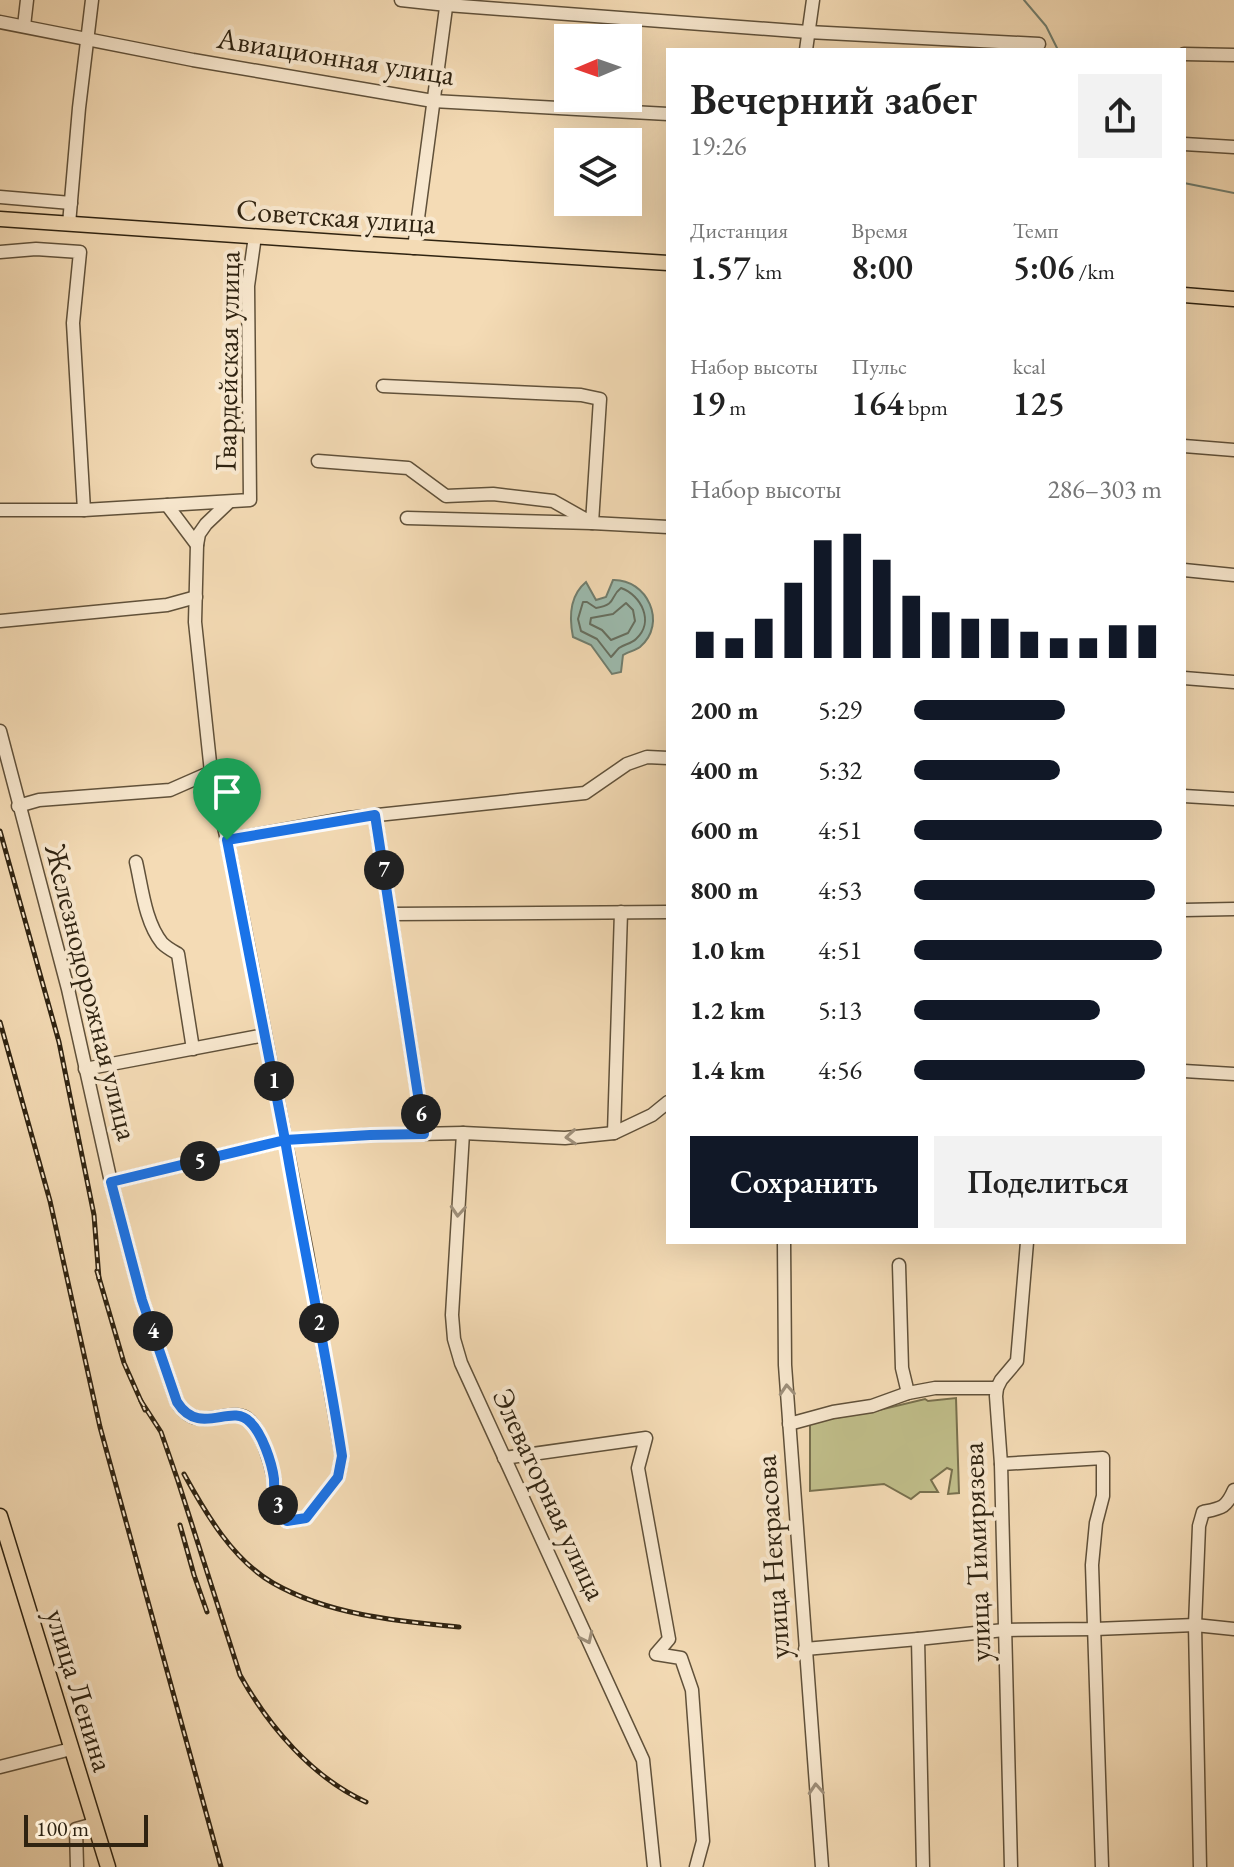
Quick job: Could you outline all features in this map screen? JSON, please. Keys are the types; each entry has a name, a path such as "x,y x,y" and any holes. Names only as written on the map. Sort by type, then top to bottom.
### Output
{"main road":[{"name":"Советская улица","path":"0,219 666,263"},
{"path":"1186,295 1234,299"},
{"name":"улица Ленина","path":"0,1516 108,1867"}],"street":[{"path":"24,26 27,0"},
{"path":"69,224 92,0"},
{"path":"401,0 808,32 1039,44"},
{"path":"806,48 813,0"},
{"path":"414,248 447,3"},
{"name":"Авиационная улица","path":"0,22 193,60 433,101 666,114"},
{"path":"1186,54 1234,55"},
{"path":"1186,144 1234,147"},
{"path":"0,197 71,203"},
{"name":"Гвардейская улица","path":"197,545 199,534 206,524 228,503 250,500 248,286 255,236"},
{"path":"0,252 36,249 80,252 73,323 84,510"},
{"path":"383,386 581,395 600,399 592,523"},
{"path":"1186,446 1234,450"},
{"path":"318,461 408,468 446,496 493,494 553,501 592,523"},
{"path":"0,510 84,510 228,503"},
{"path":"167,505 197,545 195,622 211,772 285,1140"},
{"path":"407,518 666,527"},
{"path":"1186,570 1234,575"},
{"path":"0,621 167,605 196,597"},
{"path":"1186,678 1234,682"},
{"name":"Железнодорожная улица","path":"0,731 68,989 111,1182 142,1300 177,1402 183,1412 196,1418 210,1420 230,1415 245,1417 253,1423 268,1454 274,1494 287,1521 306,1518 338,1477 342,1456 285,1140"},
{"path":"227,840 375,815 585,793 627,764 647,757 666,758"},
{"path":"18,806 39,800 170,790 211,772"},
{"path":"1186,796 1234,799"},
{"path":"375,815 424,1134"},
{"path":"136,862 155,933 164,946 178,954 193,1049"},
{"path":"1186,910 1234,909"},
{"path":"614,1133 621,912"},
{"path":"391,914 666,912"},
{"path":"85,1069 265,1035"},
{"path":"1186,1071 1234,1074"},
{"path":"111,1182 285,1140 463,1133 565,1138 614,1133 652,1115 666,1104"},
{"name":"Элеваторная улица","path":"463,1133 453,1283 454,1339 461,1363 643,1760 654,1867"},
{"name":"улица Некрасова","path":"784,1244 785,1365 822,1867"},
{"path":"789,1424 935,1388 997,1388 1017,1361 1027,1244"},
{"path":"899,1265 902,1368 908,1393"},
{"name":"улица Тимирязева","path":"997,1388 1011,1867"},
{"path":"504,1458 646,1438 638,1468 669,1639 656,1654 681,1658 692,1690 703,1841 696,1867"},
{"path":"1001,1464 1103,1458 1103,1496 1093,1544 1102,1867"},
{"path":"1200,1867 1195,1625 1199,1526 1203,1512 1224,1507 1234,1490"},
{"path":"805,1649 1004,1630 1195,1625 1234,1629"},
{"path":"918,1639 923,1867"},
{"path":"0,1767 71,1749"},
{"path":"77,1867 76,1829 94,1824"}],"shaded area":[{"path":"956,1398 959,1493 948,1494 952,1470 947,1468 931,1480 938,1492 920,1492 911,1499 884,1484 810,1491 810,1422 925,1399"}],"water":[{"path":"613,580 625,582 644,594 653,615 648,637 640,647 623,655 621,672 612,674 591,645 573,637 571,614 573,600 586,582 596,600 606,597"}],"waterway":[{"path":"1024,0 1046,26 1057,48"},
{"path":"1186,183 1234,193"}],"railway":[{"path":"0,831 59,1042 94,1215 99,1279"},
{"path":"0,1022 50,1201 100,1427 221,1867"},
{"path":"97,1271 124,1363 145,1410"},
{"path":"141,1401 161,1432 240,1675 264,1713 294,1749 328,1779 366,1802"},
{"path":"184,1474 211,1520 233,1549 273,1583 317,1603 363,1615 459,1627"},
{"path":"180,1525 207,1612"}],"route":[{"path":"227,840 285,1140 293,1188 307,1253 342,1456 338,1477 320,1502 306,1518 287,1521 274,1494 268,1454 253,1423 245,1417 230,1415 210,1420 196,1418 183,1412 177,1402 142,1300 111,1182 285,1140 424,1134 375,815 227,840"}]}
